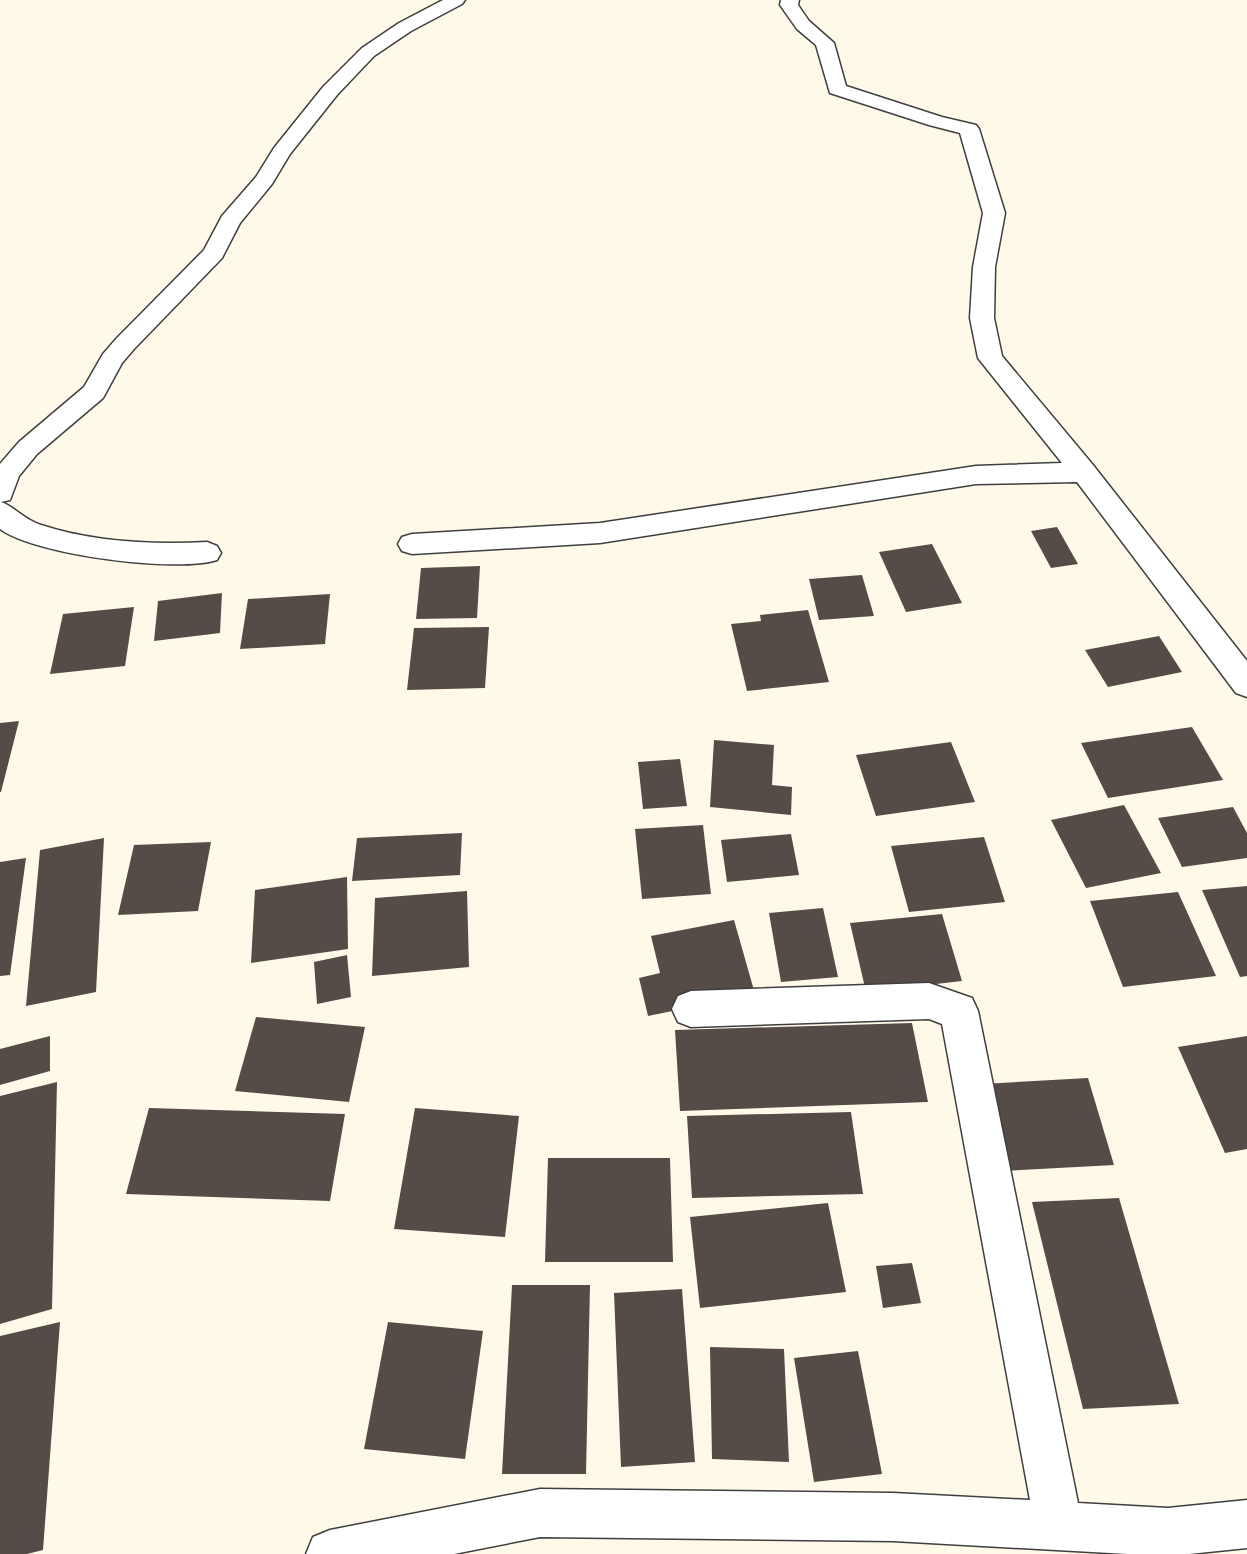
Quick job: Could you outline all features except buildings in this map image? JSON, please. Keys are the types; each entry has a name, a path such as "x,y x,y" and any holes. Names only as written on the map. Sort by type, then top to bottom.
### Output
{"street":[{"path":"0,493 8,473 28,448 94,392 112,360 125,344 214,253 230,221 265,180 280,152 330,91 368,52 405,27 456,0"},
{"path":"790,0 789,5 803,25 825,43 837,89 936,121 969,129 981,163 994,213 984,267 982,318 990,358 1084,472 1247,684"},
{"path":"412,544 600,533 976,475 1084,472"},
{"path":"0,512 13,524 58,540 185,555 207,553"},
{"path":"691,1009 929,1001 959,1011 1059,1526"},
{"path":"330,1554 540,1513 893,1517 1168,1532 1247,1524"}]}
